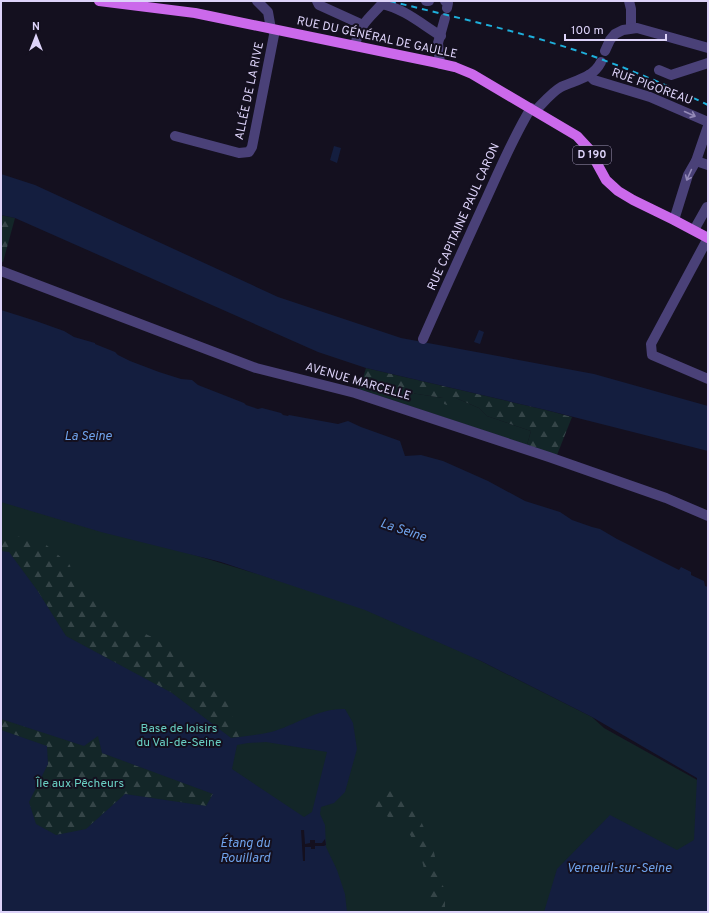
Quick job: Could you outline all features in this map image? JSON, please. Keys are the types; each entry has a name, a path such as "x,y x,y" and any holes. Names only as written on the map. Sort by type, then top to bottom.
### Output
{"main road":[{"name":"D 190","path":"99,1 195,13 273,30"},
{"name":"RUE DU GÉNÉRAL DE GAULLE","path":"273,30 455,67 472,74 577,136 589,149 606,180 618,191 708,238"}],"street":[{"path":"258,1 268,12 273,30"},
{"path":"316,1 319,5 363,25"},
{"path":"629,1 631,9 631,28"},
{"path":"355,46 357,34 382,4 403,12 441,36"},
{"path":"440,64 438,43 441,36 446,9"},
{"path":"605,50 615,34 631,28 646,30 708,48"},
{"name":"ALLÉE DE LA RIVE","path":"175,136 239,153 248,152 252,147 273,30"},
{"path":"589,75 597,70 601,62"},
{"path":"659,70 671,75 708,63"},
{"name":"RUE CAPITAINE PAUL CARON","path":"423,339 489,191 520,126 533,109 560,88 589,75"},
{"name":"RUE PIGOREAU","path":"589,75 594,80 650,97 708,122"},
{"path":"674,220 688,175 696,161 708,126"},
{"path":"696,161 708,165"},
{"path":"694,230 707,207"},
{"path":"708,238 651,344 652,355 708,379"},
{"name":"AVENUE MARCELLE","path":"1,271 256,368 370,398 652,493 708,516"}],"green space":[{"path":"1,215 15,218 3,262 1,261"},
{"path":"366,368 572,417 557,455 527,445 531,431 487,416 479,408 456,398 447,405 444,404 443,398 405,392 375,380 363,378"},
{"path":"363,378 375,380 405,392 443,398 456,398 479,408 487,416 531,431 527,445 359,389"},
{"name":"Base de loisirs du Val-de-Seine","path":"1,501 88,523 258,574 409,623 592,717 604,728 708,786 708,912 1,912"},
{"path":"1,535 10,539 25,535 44,543 70,565 72,576 110,617 154,638 181,658 212,691 230,689 227,699 239,737 231,738 172,693 66,636 37,590 9,552 1,551"},
{"name":"Île aux Pêcheurs","path":"1,719 84,746 98,736 102,753 213,794 206,806 125,794 86,829 56,835 36,824 28,802 48,764 47,746 1,730"},
{"path":"402,790 420,819 433,848 441,883 445,889 445,912 429,912 430,895 421,856 400,815 390,820 383,810 373,816 364,806 382,792"}],"water":[{"path":"334,146 341,148 337,163 330,160"},
{"path":"1,174 35,185 278,297 401,338 594,374 708,406 708,451 546,410 366,368 318,352 15,218 1,215"},
{"name":"La Seine","path":"1,310 64,331 74,337 95,343 130,361 159,372 181,379 192,380 198,385 258,409 262,408 281,413 283,415 338,424 348,421 400,441 405,456 421,455 443,461 488,481 525,501 560,512 572,520 600,529 679,570 681,567 691,572 691,575 704,581 705,586 708,587 708,912 544,912 557,869 610,815 677,850 694,840 697,778 592,717 481,661 365,610 221,562 101,532 1,502"},
{"path":"479,330 484,332 480,344 474,342"},
{"name":"Étang du Rouillard","path":"1,551 9,552 37,590 66,636 172,693 231,738 271,732 316,714 335,709 345,709 353,723 357,749 345,792 334,803 321,807 320,814 325,825 326,847 337,870 345,894 347,912 1,912 1,730 47,746 48,764 29,802 36,824 56,835 86,829 125,794 206,806 213,794 102,753 98,736 84,746 1,719","holes":["266,742 327,752 312,812 304,817 232,769 237,745 248,743"]}],"pier":[{"path":"301,830 304,830 305,844 310,843 310,840 315,840 315,843 322,843 325,839 326,845 315,846 315,849 305,847 305,861 303,861"}],"railway":[{"path":"390,1 515,32 575,50 633,72 708,105"}],"water label":[{"name":"Verneuil-sur-Seine","path":"619,869"}]}
